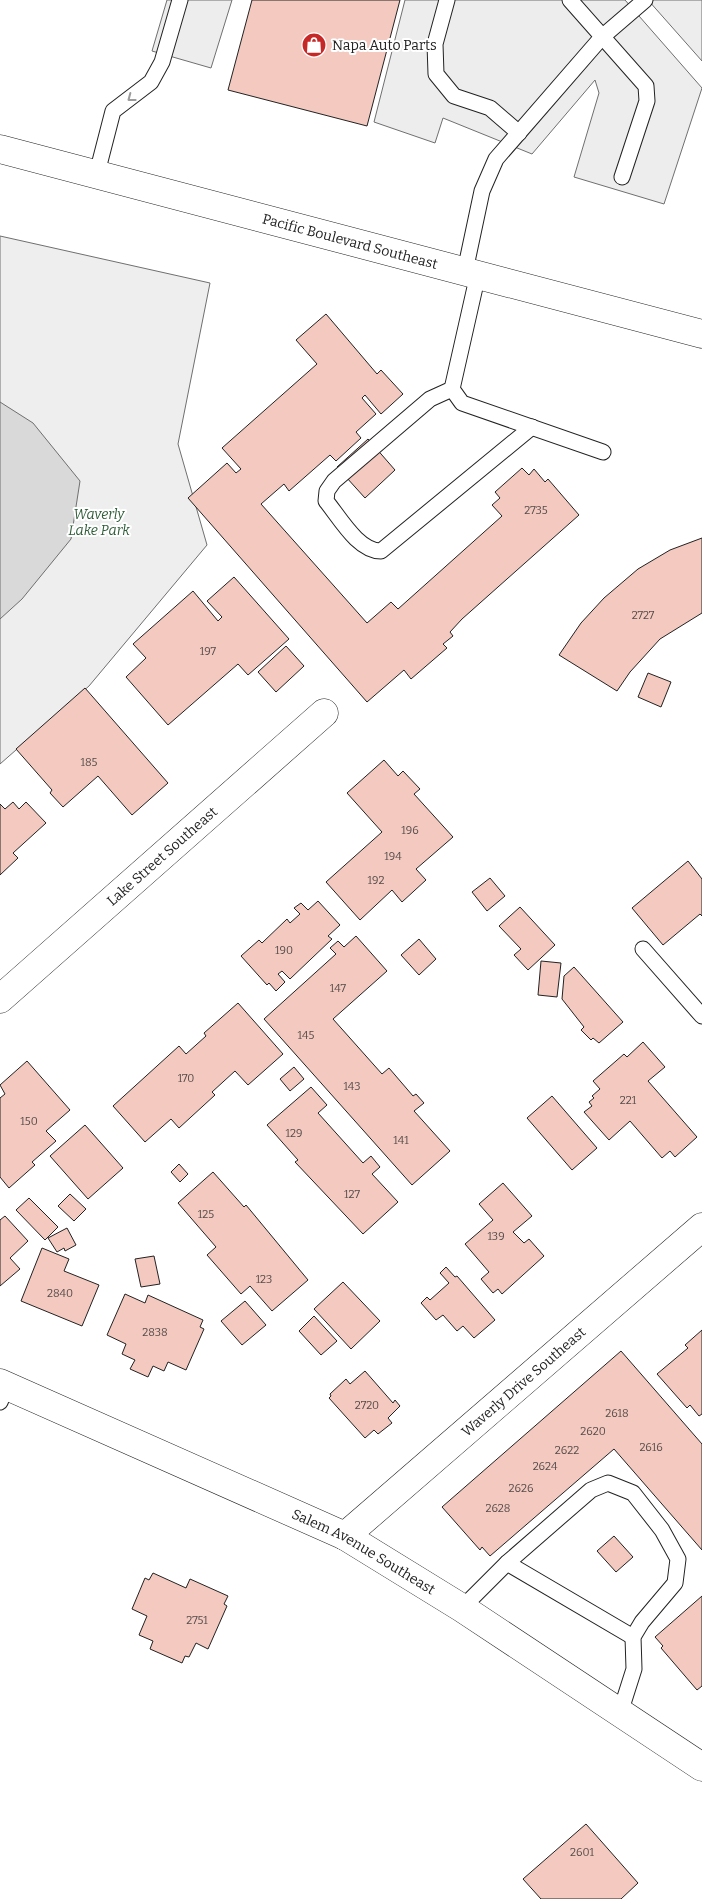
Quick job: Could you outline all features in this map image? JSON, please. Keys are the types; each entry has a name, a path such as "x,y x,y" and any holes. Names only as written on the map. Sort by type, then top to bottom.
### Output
{"main road":[{"name":"Pacific Boulevard Southeast","path":"0,149 42,158 702,334"},
{"name":"Lake Street Southeast","path":"0,999 324,713"},
{"name":"Waverly Drive Southeast","path":"345,1536 702,1226"},
{"name":"Salem Avenue Southeast","path":"2,1390 345,1536 462,1608 620,1713 701,1764"}],"lane":[{"path":"97,173 113,111 151,82 162,62 180,0"},
{"path":"447,0 435,44 436,74 454,96 490,108 519,133"},
{"path":"570,0 646,86 647,102 622,177"},
{"path":"603,452 462,403 452,389 472,273 482,190 496,159 602,38 645,0"},
{"path":"452,389 430,399 334,481 327,490 326,501 362,545 371,551 381,551 532,427"},
{"path":"643,949 702,1016"},
{"path":"462,1608 507,1563 592,1490 608,1483 633,1493 662,1530 678,1558 675,1583 642,1622 634,1637 634,1669 620,1713"},
{"path":"507,1563 634,1637"}],"green space":[{"name":"Waverly Lake Park","path":"0,236 210,283 178,444 207,545 89,686 0,764"}],"shaded area":[{"path":"167,0 232,0 211,68 152,51"},
{"path":"405,0 625,0 702,88 664,204 574,177 599,93 595,80 532,154 443,118 435,143 374,122"},
{"path":"648,0 702,0 702,61"},
{"path":"0,402 33,423 80,481 71,539 22,599 0,619"}],"building":[{"name":"Napa Auto Parts","path":"252,0 400,0 367,126 228,90"},
{"path":"326,314 377,374 381,370 403,394 381,414 365,395 362,398 376,414 356,432 361,438 336,461 330,455 289,491 284,484 261,504 367,623 391,602 398,609 502,516 492,505 500,498 495,492 522,468 529,475 534,469 545,482 548,479 579,515 462,619 450,632 453,636 443,644 447,648 411,679 404,670 367,702 188,498 227,463 236,473 241,469 222,448 317,364 296,340"},
{"path":"368,439 395,470 365,498 337,467"},
{"path":"702,538 702,613 660,639 630,672 617,691 559,655 581,623 604,598 638,569 670,550"},
{"path":"234,577 289,639 248,675 238,664 168,725 126,677 146,658 133,644 193,591 218,621 222,617 207,601"},
{"path":"286,646 304,666 276,692 258,672"},
{"path":"648,673 671,682 661,707 638,697"},
{"path":"85,688 168,783 132,815 98,776 63,807 50,793 52,790 16,749"},
{"path":"384,760 398,776 403,771 420,789 414,794 453,837 416,869 426,880 402,902 392,890 360,920 326,882 382,832 347,793"},
{"path":"13,802 19,809 26,802 46,823 13,853 18,858 0,875 0,804 5,809"},
{"path":"688,861 702,879 702,916 700,914 663,945 632,908"},
{"path":"490,878 505,896 487,911 472,892"},
{"path":"318,901 340,925 328,936 332,939 290,979 282,971 278,974 285,982 276,991 269,983 267,985 241,956 259,940 262,943 287,919 290,923 300,914 294,908 301,903 308,910"},
{"path":"520,907 555,945 528,970 514,955 521,949 499,926"},
{"path":"356,936 387,971 333,1019 382,1074 389,1068 413,1096 416,1094 424,1103 414,1111 450,1151 412,1185 264,1019 336,954 330,948 338,941 344,947"},
{"path":"419,939 436,959 419,975 401,955"},
{"path":"541,961 561,963 557,997 538,995"},
{"path":"574,967 623,1022 599,1043 593,1038 591,1040 581,1030 584,1027 562,999 564,976"},
{"path":"238,1003 283,1054 248,1085 235,1071 212,1092 215,1095 179,1128 171,1119 145,1142 113,1106 179,1046 186,1054 206,1036 204,1033"},
{"path":"643,1042 665,1067 648,1081 697,1137 675,1157 670,1151 662,1158 630,1121 609,1140 584,1112 592,1106 589,1102 594,1098 592,1096 600,1089 593,1081 624,1054 627,1057"},
{"path":"27,1061 70,1110 46,1131 56,1141 32,1162 35,1165 9,1188 0,1177 0,1098 5,1094 0,1085"},
{"path":"294,1067 304,1079 290,1091 280,1079"},
{"path":"311,1087 327,1105 318,1113 363,1163 371,1156 380,1167 372,1174 398,1202 363,1234 295,1162 298,1160 267,1125"},
{"path":"552,1096 597,1148 572,1170 527,1118"},
{"path":"85,1125 123,1168 88,1199 50,1156"},
{"path":"179,1164 188,1174 180,1182 171,1172"},
{"path":"213,1172 244,1207 246,1205 308,1280 272,1311 250,1286 241,1294 207,1255 216,1247 178,1203"},
{"path":"503,1183 532,1216 513,1232 524,1243 529,1239 544,1256 502,1294 498,1289 493,1293 481,1279 489,1272 465,1244 493,1220 479,1204"},
{"path":"70,1194 86,1209 74,1221 58,1206"},
{"path":"29,1198 58,1227 45,1240 16,1210"},
{"path":"5,1216 28,1241 10,1258 20,1269 0,1286 0,1220"},
{"path":"67,1228 76,1245 65,1251 64,1248 57,1252 48,1238"},
{"path":"42,1248 69,1259 64,1271 99,1285 82,1326 21,1301"},
{"path":"154,1256 160,1284 141,1287 135,1259"},
{"path":"446,1267 455,1277 457,1276 495,1320 474,1338 463,1326 457,1331 443,1315 436,1320 421,1303 427,1297 430,1300 449,1283 440,1273"},
{"path":"343,1282 380,1321 351,1349 314,1309"},
{"path":"125,1294 145,1303 148,1295 203,1320 200,1327 204,1329 186,1370 168,1362 164,1371 153,1366 148,1377 130,1369 135,1360 122,1354 126,1344 107,1335"},
{"path":"245,1301 266,1325 242,1345 221,1321"},
{"path":"314,1316 337,1341 321,1355 299,1331"},
{"path":"702,1330 702,1414 699,1416 690,1405 687,1408 657,1374 688,1348 685,1345"},
{"path":"621,1351 702,1444 702,1550 614,1449 490,1556 482,1547 480,1550 442,1507"},
{"path":"365,1371 393,1403 395,1400 400,1406 388,1418 392,1423 378,1434 374,1430 365,1438 329,1398 330,1394 346,1379 350,1384"},
{"path":"614,1536 633,1557 616,1572 597,1551"},
{"path":"153,1573 186,1588 190,1579 228,1596 224,1604 227,1606 208,1649 196,1643 189,1657 185,1656 182,1663 150,1649 153,1641 139,1635 147,1616 132,1609 145,1578 149,1580"},
{"path":"702,1596 702,1686 697,1690 661,1648 663,1646 655,1637"},
{"path":"586,1824 638,1883 621,1899 541,1899 523,1879"}],"place":[{"name":"Napa Auto Parts","path":"314,45"}]}
